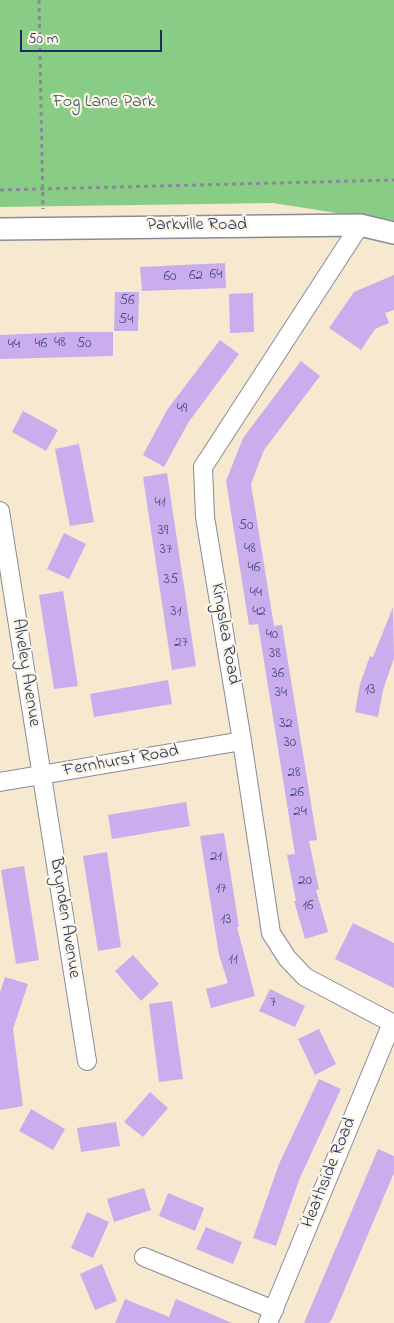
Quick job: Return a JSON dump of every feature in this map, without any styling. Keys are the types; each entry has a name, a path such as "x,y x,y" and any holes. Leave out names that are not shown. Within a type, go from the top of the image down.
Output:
{"street":[{"name":"Parkville Road","path":"0,229 360,225 394,233"},
{"name":"Kingslea Road","path":"360,225 203,467 205,517 271,933 287,958 305,977 393,1023"},
{"name":"Alveley Avenue","path":"0,512 40,776"},
{"name":"Fernhurst Road","path":"0,782 242,741"},
{"name":"Brynden Avenue","path":"40,776 87,1061"},
{"name":"Heathside Road","path":"271,1316 393,1023"},
{"path":"144,1258 271,1316"}],"path":[{"path":"40,0 44,189 42,228"},
{"path":"0,190 394,180"}],"green space":[{"name":"Fog Lane Park","path":"0,0 394,0 394,222 273,203 0,207"}],"building":[{"path":"225,263 226,288 142,291 140,267"},
{"path":"394,275 394,310 385,313 389,323 375,329 361,350 329,328 354,292"},
{"path":"115,292 139,292 138,331 114,331"},
{"path":"253,293 254,332 230,333 229,294"},
{"path":"113,332 113,356 0,359 0,335"},
{"path":"220,340 239,354 188,423 164,467 143,455 167,410"},
{"path":"301,361 320,376 264,450 251,484 274,626 282,625 317,840 309,841 319,889 316,890 328,932 305,939 294,901 296,901 287,855 295,854 258,624 249,625 226,481 243,438"},
{"path":"23,411 58,430 46,451 12,432"},
{"path":"79,444 94,522 70,526 55,449"},
{"path":"167,473 196,666 172,670 143,477"},
{"path":"64,533 86,544 69,579 47,569"},
{"path":"63,591 78,686 54,689 39,595"},
{"path":"393,607 394,658 383,690 378,717 355,712 360,684 370,656 373,657"},
{"path":"168,680 172,704 94,717 90,694"},
{"path":"186,802 190,826 112,839 108,815"},
{"path":"224,833 239,927 237,927 255,996 211,1008 206,989 228,983 219,955 200,836"},
{"path":"107,852 121,947 98,951 83,856"},
{"path":"24,866 39,960 16,964 1,870"},
{"path":"353,923 394,943 394,988 335,959"},
{"path":"133,955 159,984 141,1001 115,971"},
{"path":"5,977 28,984 13,1029 23,1106 0,1110 0,992"},
{"path":"270,989 305,1006 295,1027 259,1011"},
{"path":"172,1001 183,1079 159,1082 149,1004"},
{"path":"319,1029 336,1064 315,1075 298,1039"},
{"path":"319,1079 341,1089 299,1180 276,1246 253,1238 279,1164"},
{"path":"150,1092 168,1108 143,1137 124,1122"},
{"path":"31,1109 65,1129 53,1150 19,1131"},
{"path":"116,1122 120,1146 81,1152 77,1128"},
{"path":"378,1149 394,1156 394,1173 332,1319 329,1323 304,1323"},
{"path":"144,1188 151,1210 114,1222 107,1199"},
{"path":"168,1193 204,1208 195,1231 159,1216"},
{"path":"87,1212 109,1222 93,1258 71,1248"},
{"path":"206,1227 242,1242 233,1264 196,1249"},
{"path":"102,1264 117,1301 95,1310 80,1274"},
{"path":"125,1299 169,1317 176,1299 232,1323 115,1323"}]}
